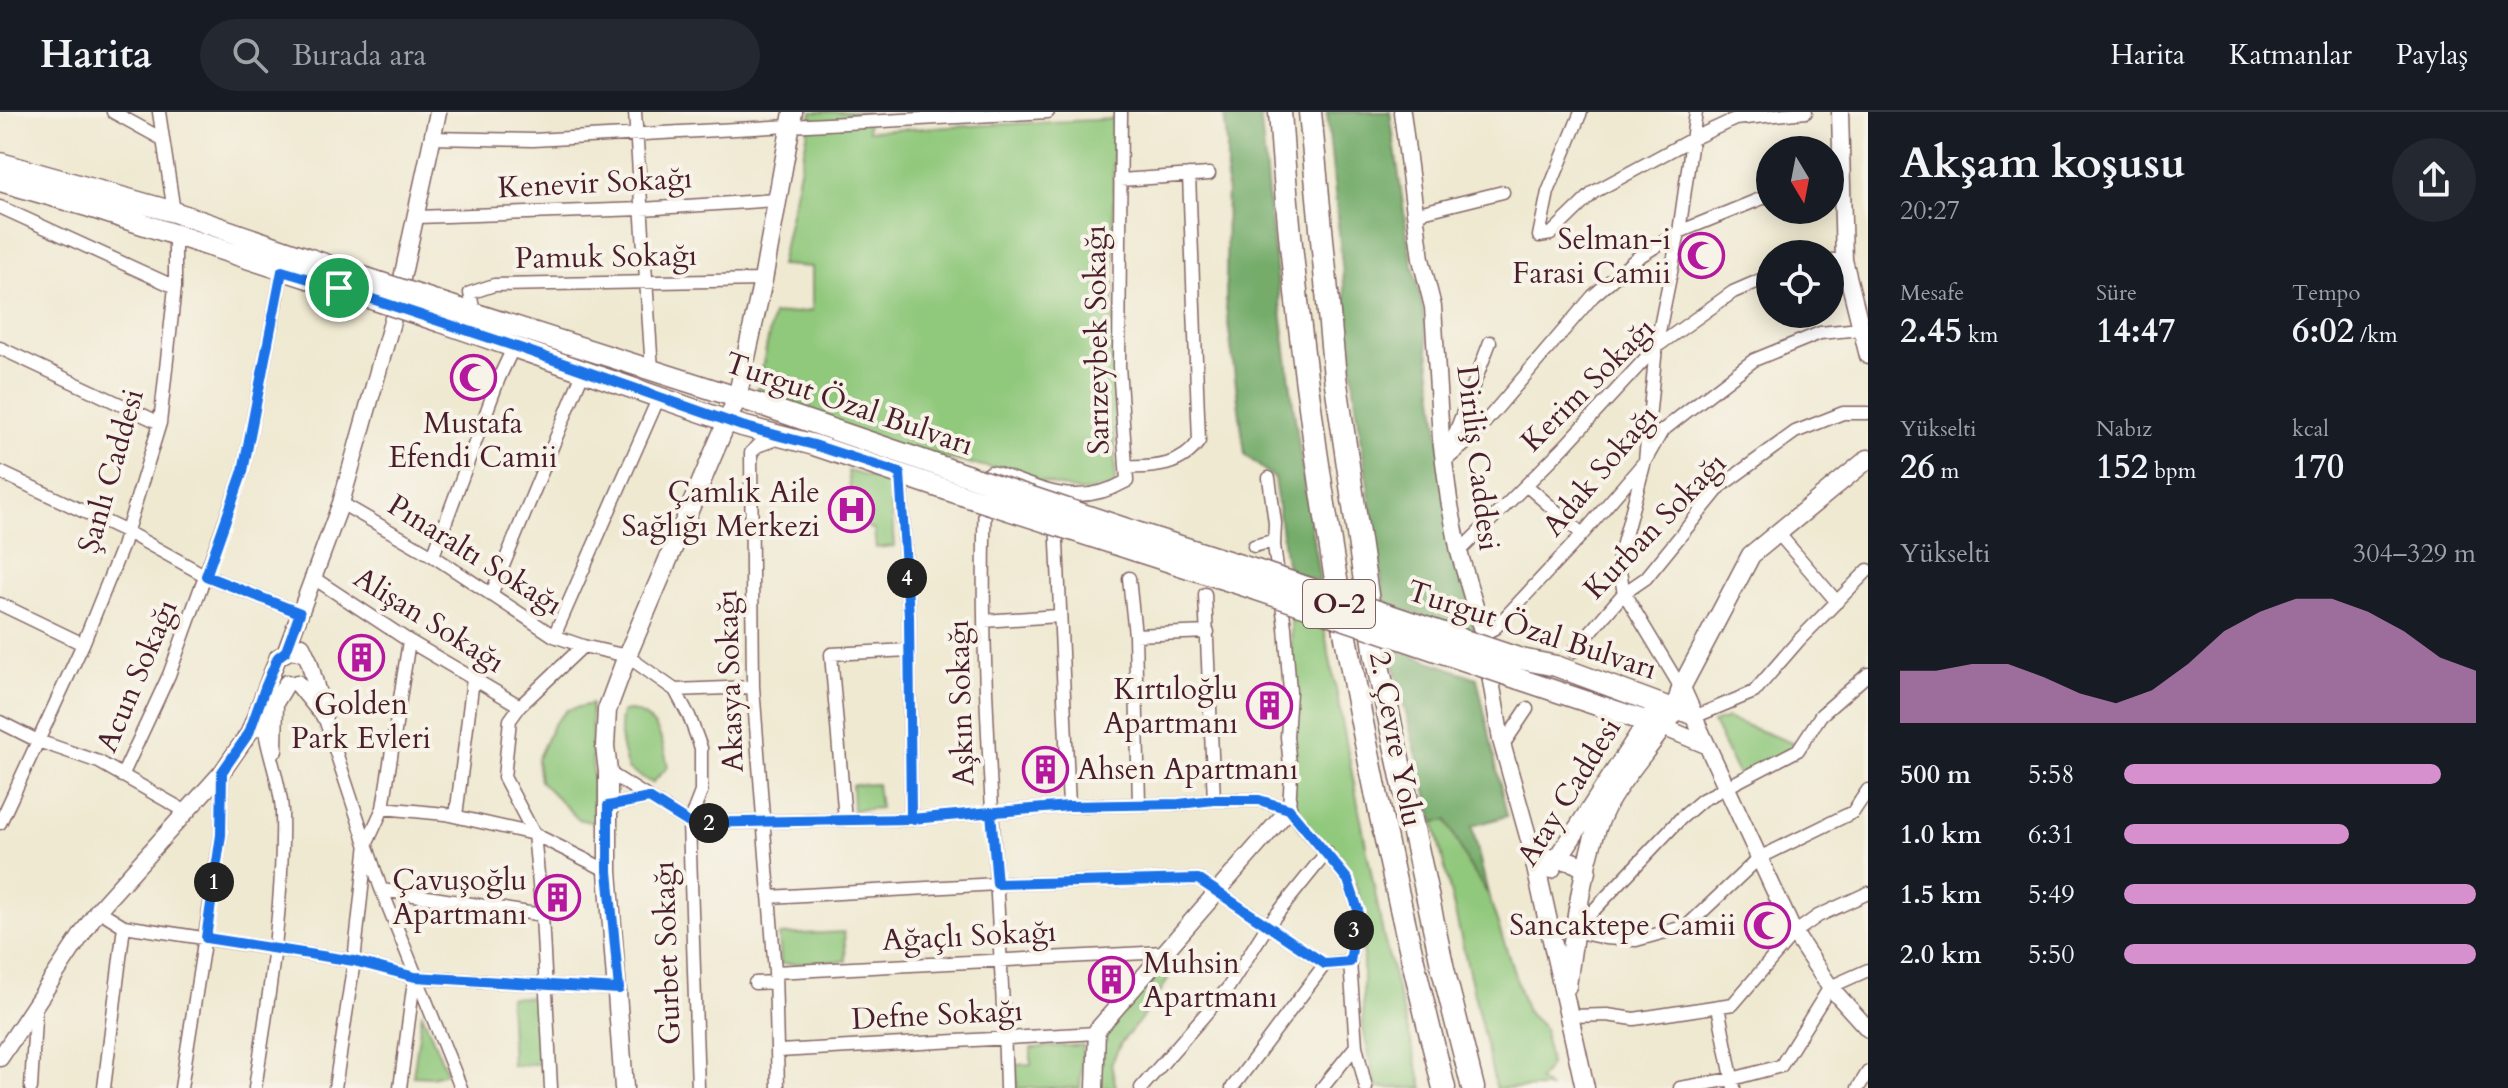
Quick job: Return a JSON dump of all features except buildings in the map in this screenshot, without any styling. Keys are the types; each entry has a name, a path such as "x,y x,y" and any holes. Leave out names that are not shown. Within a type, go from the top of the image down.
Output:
{"highway":[{"name":"2. Çevre Yolu","path":"1280,112 1295,290 1336,584 1356,702 1413,968 1444,1088"},
{"name":"2. Çevre Yolu","path":"1310,112 1335,377 1376,656 1443,969 1473,1088"}],"main road":[{"path":"624,1088 608,871 607,710 737,398 763,280 792,118"},
{"name":"Turgut Özal Bulvarı","path":"0,163 174,212 342,280 444,313 514,346 726,420 900,473 964,485"},
{"name":"Turgut Özal Bulvarı","path":"0,181 62,198 282,271 342,280"},
{"name":"Turgut Özal Bulvarı","path":"444,313 474,312 737,398 964,485 1520,669 1556,666 1668,716"},
{"name":"Atay Caddesi","path":"1565,997 1574,931 1596,831 1607,805 1668,716 1668,695 1681,688 1751,555 1868,459"},
{"path":"1668,716 1681,688"},
{"name":"Atay Caddesi","path":"1542,895 1554,861 1668,716"},
{"path":"1533,854 1554,861 1579,863 1587,872"},
{"path":"1533,854 1585,1088"},
{"path":"1549,929 1562,933 1574,931"}],"street":[{"path":"113,112 162,139"},
{"name":"Şanlı Caddesi","path":"0,823 83,644 127,532 160,423 175,287 175,235 159,112"},
{"path":"295,652 299,617 341,503 395,311 438,112"},
{"path":"635,112 652,370"},
{"path":"431,138 533,140 792,118 1048,112"},
{"name":"Sarızeybek Sokağı","path":"984,508 986,476 991,472 1069,497 1107,492 1127,481 1119,366 1121,112"},
{"name":"Diriliş Caddesi","path":"1402,112 1421,259 1433,307 1444,462 1459,552 1483,634 1503,745 1533,854"},
{"path":"1594,112 1579,116 1548,192 1539,236 1551,234 1594,192 1735,119 1806,112"},
{"path":"1681,688 1624,593 1618,562 1645,461 1656,347 1679,232 1696,112"},
{"path":"1838,136 1840,112"},
{"path":"1120,180 1209,174"},
{"path":"1126,467 1147,468 1176,461 1189,455 1199,441 1189,175"},
{"path":"1414,214 1503,192"},
{"name":"Kenevir Sokağı","path":"417,217 642,209 776,200"},
{"path":"1444,462 1469,441 1593,296 1637,258 1679,232 1756,201"},
{"path":"0,207 175,287"},
{"name":"Acun Sokağı","path":"122,776 169,675 243,471 282,271"},
{"name":"Pamuk Sokağı","path":"474,312 470,293 494,285 763,280"},
{"path":"1844,281 1868,356"},
{"name":"Kerim Sokağı","path":"1459,552 1656,347 1733,292 1756,282"},
{"name":"Adak Sokağı","path":"1483,634 1495,628 1582,534 1645,461 1662,431 1754,360 1820,333 1860,329"},
{"path":"1444,462 1490,342"},
{"path":"433,556 499,378 514,346"},
{"path":"0,348 160,423"},
{"path":"491,595 584,370"},
{"path":"554,636 659,397"},
{"name":"Kurban Sokağı","path":"1574,651 1624,593 1646,578 1721,486 1795,432 1843,413 1868,413"},
{"name":"Akasya Sokağı","path":"778,1088 775,977 753,687 751,453 765,441 783,437"},
{"path":"0,472 127,532 206,576 299,617"},
{"path":"900,473 909,650 911,819"},
{"path":"1095,1088 1097,1033 1289,809 1291,774 1287,737 1290,692 1269,478"},
{"path":"1526,485 1582,534"},
{"path":"1055,492 1058,616 1069,806"},
{"name":"Pınaraltı Sokağı","path":"341,503 433,556 554,636 627,656"},
{"name":"Aşkın Sokağı","path":"984,508 984,621 991,812 1002,960 1006,1088"},
{"path":"1778,533 1837,602"},
{"path":"1254,546 1272,541 1274,545"},
{"path":"1668,716 1754,692 1868,570"},
{"name":"Alişan Sokağı","path":"312,577 409,641 520,706"},
{"path":"1129,578 1135,635 1139,804"},
{"path":"1205,594 1214,800"},
{"path":"0,604 83,644"},
{"path":"984,621 1058,616"},
{"path":"1135,635 1208,632"},
{"path":"335,1088 367,843 383,808 409,641"},
{"path":"551,1088 542,915 534,834 504,777 510,720 520,706 583,646"},
{"path":"845,820 831,654 909,650"},
{"path":"255,1088 282,888 282,808 264,721 278,657 295,652 309,661 309,670 382,890 461,1088"},
{"name":"Gurbet Sokağı","path":"627,656 675,690 701,748 701,792 689,823 698,1088"},
{"path":"275,668 279,677 292,683 324,716"},
{"path":"0,1058 98,910 222,772 271,693 306,678 309,670"},
{"path":"1574,931 1680,819 1702,800 1798,750 1821,715 1868,674"},
{"path":"456,816 473,679"},
{"path":"675,690 753,687"},
{"path":"271,693 275,766"},
{"path":"1503,745 1527,709"},
{"path":"1668,716 1706,745 1794,933 1830,987 1868,1029"},
{"path":"1668,716 1706,745"},
{"path":"249,733 264,721"},
{"path":"0,722 38,741 99,762 185,811"},
{"path":"181,1088 221,835 222,772"},
{"path":"608,772 689,823 911,819 1069,806 1179,804 1214,800 1259,800 1289,809 1348,880 1358,910 1350,962 1356,1046 1366,1088"},
{"path":"1574,931 1605,938 1636,940 1687,926 1759,858 1853,812 1868,790"},
{"path":"608,806 649,798"},
{"path":"383,808 456,816 534,834 608,871"},
{"path":"1141,1088 1228,988 1268,925 1327,852"},
{"path":"769,897 997,884 1198,879 1325,964 1350,962"},
{"path":"382,890 542,915"},
{"path":"1570,1016 1607,1015 1634,1019 1733,1004 1794,933 1818,916 1868,893"},
{"path":"98,910 124,926 354,961 415,977 619,989"},
{"path":"104,1088 124,926"},
{"name":"Ağaçlı Sokağı","path":"755,983 775,977 1002,960 1165,952"},
{"path":"1232,1088 1325,964"},
{"path":"1680,1088 1733,1084 1781,1066 1830,987 1868,970"},
{"path":"400,1088 415,977"},
{"path":"31,1088 36,1002"},
{"path":"1718,1007 1733,1084"},
{"name":"Defne Sokağı","path":"779,1051 1097,1033"},
{"path":"1322,1088 1356,1046"},
{"path":"1858,1088 1868,1072"}],"green space":[{"path":"812,112 867,112 868,131 1113,119 1115,485 1081,492 988,467 892,448 757,393 773,315 812,311 812,267 780,265"},
{"path":"1224,112 1260,112 1286,347 1320,582 1287,570 1274,478 1245,455 1226,307 1227,144"},
{"path":"1327,112 1390,112 1409,248 1422,305 1443,464 1475,632 1385,604 1355,396"},
{"path":"848,471 890,483 894,546 876,548 874,530 865,526 862,499 850,489"},
{"path":"1291,615 1324,628 1384,939 1423,1088 1376,1088 1363,1028 1363,911 1354,880 1301,831 1292,812"},
{"path":"1389,647 1477,678 1507,816 1472,826 1488,894 1467,862 1447,820 1434,822"},
{"path":"591,704 594,823 578,819 540,781 537,760 553,725 567,710"},
{"path":"631,711 654,725 664,749 668,767 652,783 628,769 620,727 622,712"},
{"path":"1727,718 1797,745 1739,776 1713,723"},
{"path":"877,784 880,808 853,810 852,785"},
{"path":"1447,820 1467,862 1488,894 1527,1012 1544,1028 1550,1065 1539,1081 1549,1088 1496,1088 1434,822"},
{"path":"844,932 846,961 781,964 779,935"},
{"path":"1158,966 1169,977 1154,1003 1121,1043 1111,1063 1116,1088 1098,1088 1104,1031"},
{"path":"509,997 540,998 544,1063 512,1066"},
{"path":"422,1013 447,1073 431,1077 413,1076"},
{"path":"1083,1045 1080,1088 1017,1088 1016,1065 1031,1064 1031,1048"}],"place":[{"name":"Selman-i Farasi Camii","path":"1702,256"},
{"name":"Mustafa Efendi Camii","path":"473,377"},
{"name":"Çamlık Aile Sağlığı Merkezi","path":"851,509"},
{"name":"Golden Park Evleri","path":"361,658"},
{"name":"Kırtıloğlu Apartmanı","path":"1269,706"},
{"name":"Ahsen Apartmanı","path":"1046,769"},
{"name":"Çavuşoğlu Apartmanı","path":"558,897"},
{"name":"Sancaktepe Camii","path":"1767,925"},
{"name":"Muhsin Apartmanı","path":"1112,980"}],"route":[{"path":"339,288 282,271 243,471 206,576 300,613 286,651 278,657 249,733 222,772 221,835 206,938 354,961 415,977 619,989 608,871 608,806 649,798 689,823 911,819 991,812 997,884 1198,879 1325,964 1350,962 1358,910 1348,880 1289,809 1259,800 1214,800 1179,804 1069,806 991,812 911,819 909,616 900,473 742,426 339,288"}]}
